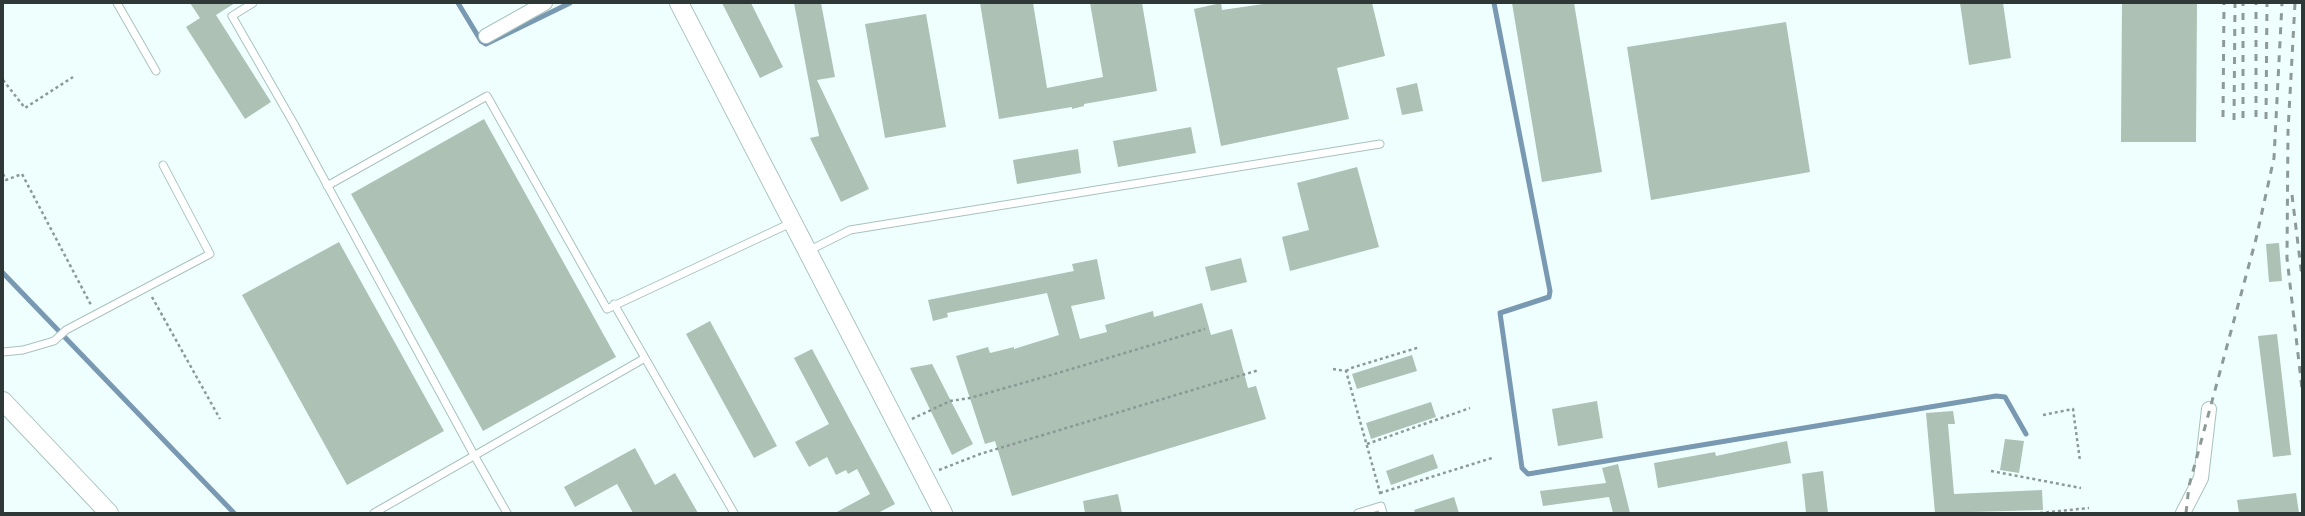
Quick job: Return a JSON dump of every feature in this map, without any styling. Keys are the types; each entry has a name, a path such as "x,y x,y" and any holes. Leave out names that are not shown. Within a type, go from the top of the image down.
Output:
{"street":[{"path":"486,36 545,3"},
{"path":"679,3 791,223 943,513"},
{"path":"3,401 109,513"},
{"path":"2183,513 2201,478 2210,409"}],"lane":[{"path":"117,3 156,71"},
{"path":"253,3 232,16 328,186 507,513"},
{"path":"328,186 487,96 607,309 614,304 791,223"},
{"path":"807,252 850,230 1380,144"},
{"path":"3,352 23,350 54,341 66,330 210,254 163,164"},
{"path":"614,304 734,513"},
{"path":"374,513 645,358"},
{"path":"1358,513 1382,510"}],"path":[{"path":"3,80 25,108 73,77"},
{"path":"3,174 6,180 22,174 96,314"},
{"path":"147,288 220,419"},
{"path":"898,426 950,401 970,398 1205,329"},
{"path":"1333,369 1346,371 1351,368 1420,347"},
{"path":"924,476 980,454 1259,370"},
{"path":"1346,371 1380,493 1382,510"},
{"path":"1367,444 1470,408"},
{"path":"2043,415 2073,409 2080,461"},
{"path":"1380,493 1492,458"},
{"path":"1991,471 2081,488"},
{"path":"2040,513 2089,508"}],"building":[{"path":"190,3 235,3 216,15 271,102 245,119 186,27 200,18"},
{"path":"722,3 751,3 783,67 760,78"},
{"path":"794,3 821,3 835,77 817,80 869,189 841,202 810,138 819,136"},
{"path":"980,3 1033,3 1047,88 1103,77 1090,3 1142,3 1157,91 1084,104 1084,106 1072,109 1072,107 999,119"},
{"path":"1221,3 1222,10 1270,3 1372,3 1385,56 1337,68 1349,119 1221,146 1194,9"},
{"path":"1512,3 1574,3 1602,172 1542,182"},
{"path":"1960,3 2003,3 2011,58 1969,65"},
{"path":"2122,3 2197,3 2196,142 2121,142"},
{"path":"926,14 946,127 885,138 865,24"},
{"path":"1786,22 1810,172 1651,200 1627,47"},
{"path":"1417,83 1423,111 1402,115 1396,88"},
{"path":"484,119 616,357 483,431 351,194"},
{"path":"1191,127 1196,153 1118,167 1113,141"},
{"path":"1078,149 1081,173 1017,184 1013,160"},
{"path":"1357,167 1379,247 1290,271 1282,237 1309,230 1297,183"},
{"path":"339,242 444,431 347,485 242,295"},
{"path":"2279,243 2282,281 2269,282 2266,244"},
{"path":"1241,258 1247,282 1211,291 1205,267"},
{"path":"1097,259 1105,299 1071,306 1080,339 1107,332 1105,325 1153,311 1154,317 1202,303 1211,335 1232,329 1248,388 1256,386 1266,419 1012,496 995,441 985,444 956,356 988,347 990,353 1014,347 1014,349 1059,335 1047,293 947,313 948,317 933,321 928,300 1074,271 1072,264"},
{"path":"710,321 777,446 754,458 686,334"},
{"path":"2277,334 2291,455 2273,457 2258,336"},
{"path":"812,349 895,504 878,513 835,513 870,494 857,469 848,474 846,470 836,475 827,457 809,467 795,442 829,424 794,358"},
{"path":"1412,355 1417,371 1357,389 1352,374"},
{"path":"932,364 973,444 952,455 910,368"},
{"path":"1597,401 1603,438 1558,446 1552,409"},
{"path":"1431,402 1436,417 1371,439 1366,423"},
{"path":"1953,411 1955,424 1948,424 1954,494 2042,490 2043,510 1935,513 1926,413"},
{"path":"2005,439 2024,441 2019,473 2000,470"},
{"path":"1787,441 1791,463 1658,488 1654,463 1715,452 1716,456"},
{"path":"635,448 655,485 675,473 698,513 633,513 617,484 575,507 564,487"},
{"path":"1433,454 1438,468 1391,485 1386,471"},
{"path":"1618,464 1630,513 1613,513 1609,497 1543,506 1540,491 1606,483 1602,468"},
{"path":"1823,471 1828,513 1806,513 1802,474"},
{"path":"2296,493 2299,513 2239,513 2237,500"},
{"path":"1118,494 1122,513 1085,513 1083,501"},
{"path":"1454,497 1459,513 1415,513 1414,510"}],"waterway":[{"path":"458,3 481,41 486,44 570,3"},
{"path":"1494,3 1550,291 1549,297 1500,313 1522,468 1528,474 1996,396 2005,397 2026,434"},
{"path":"3,273 234,513"}],"railway":[{"path":"2223,117 2224,3"},
{"path":"2234,120 2235,3"},
{"path":"2243,3 2243,118"},
{"path":"2256,3 2256,117"},
{"path":"2266,119 2267,3"},
{"path":"2186,513 2189,486 2256,239 2274,158 2282,3"},
{"path":"2295,3 2288,131 2287,258 2302,389"},
{"path":"2292,195 2302,277"}]}
